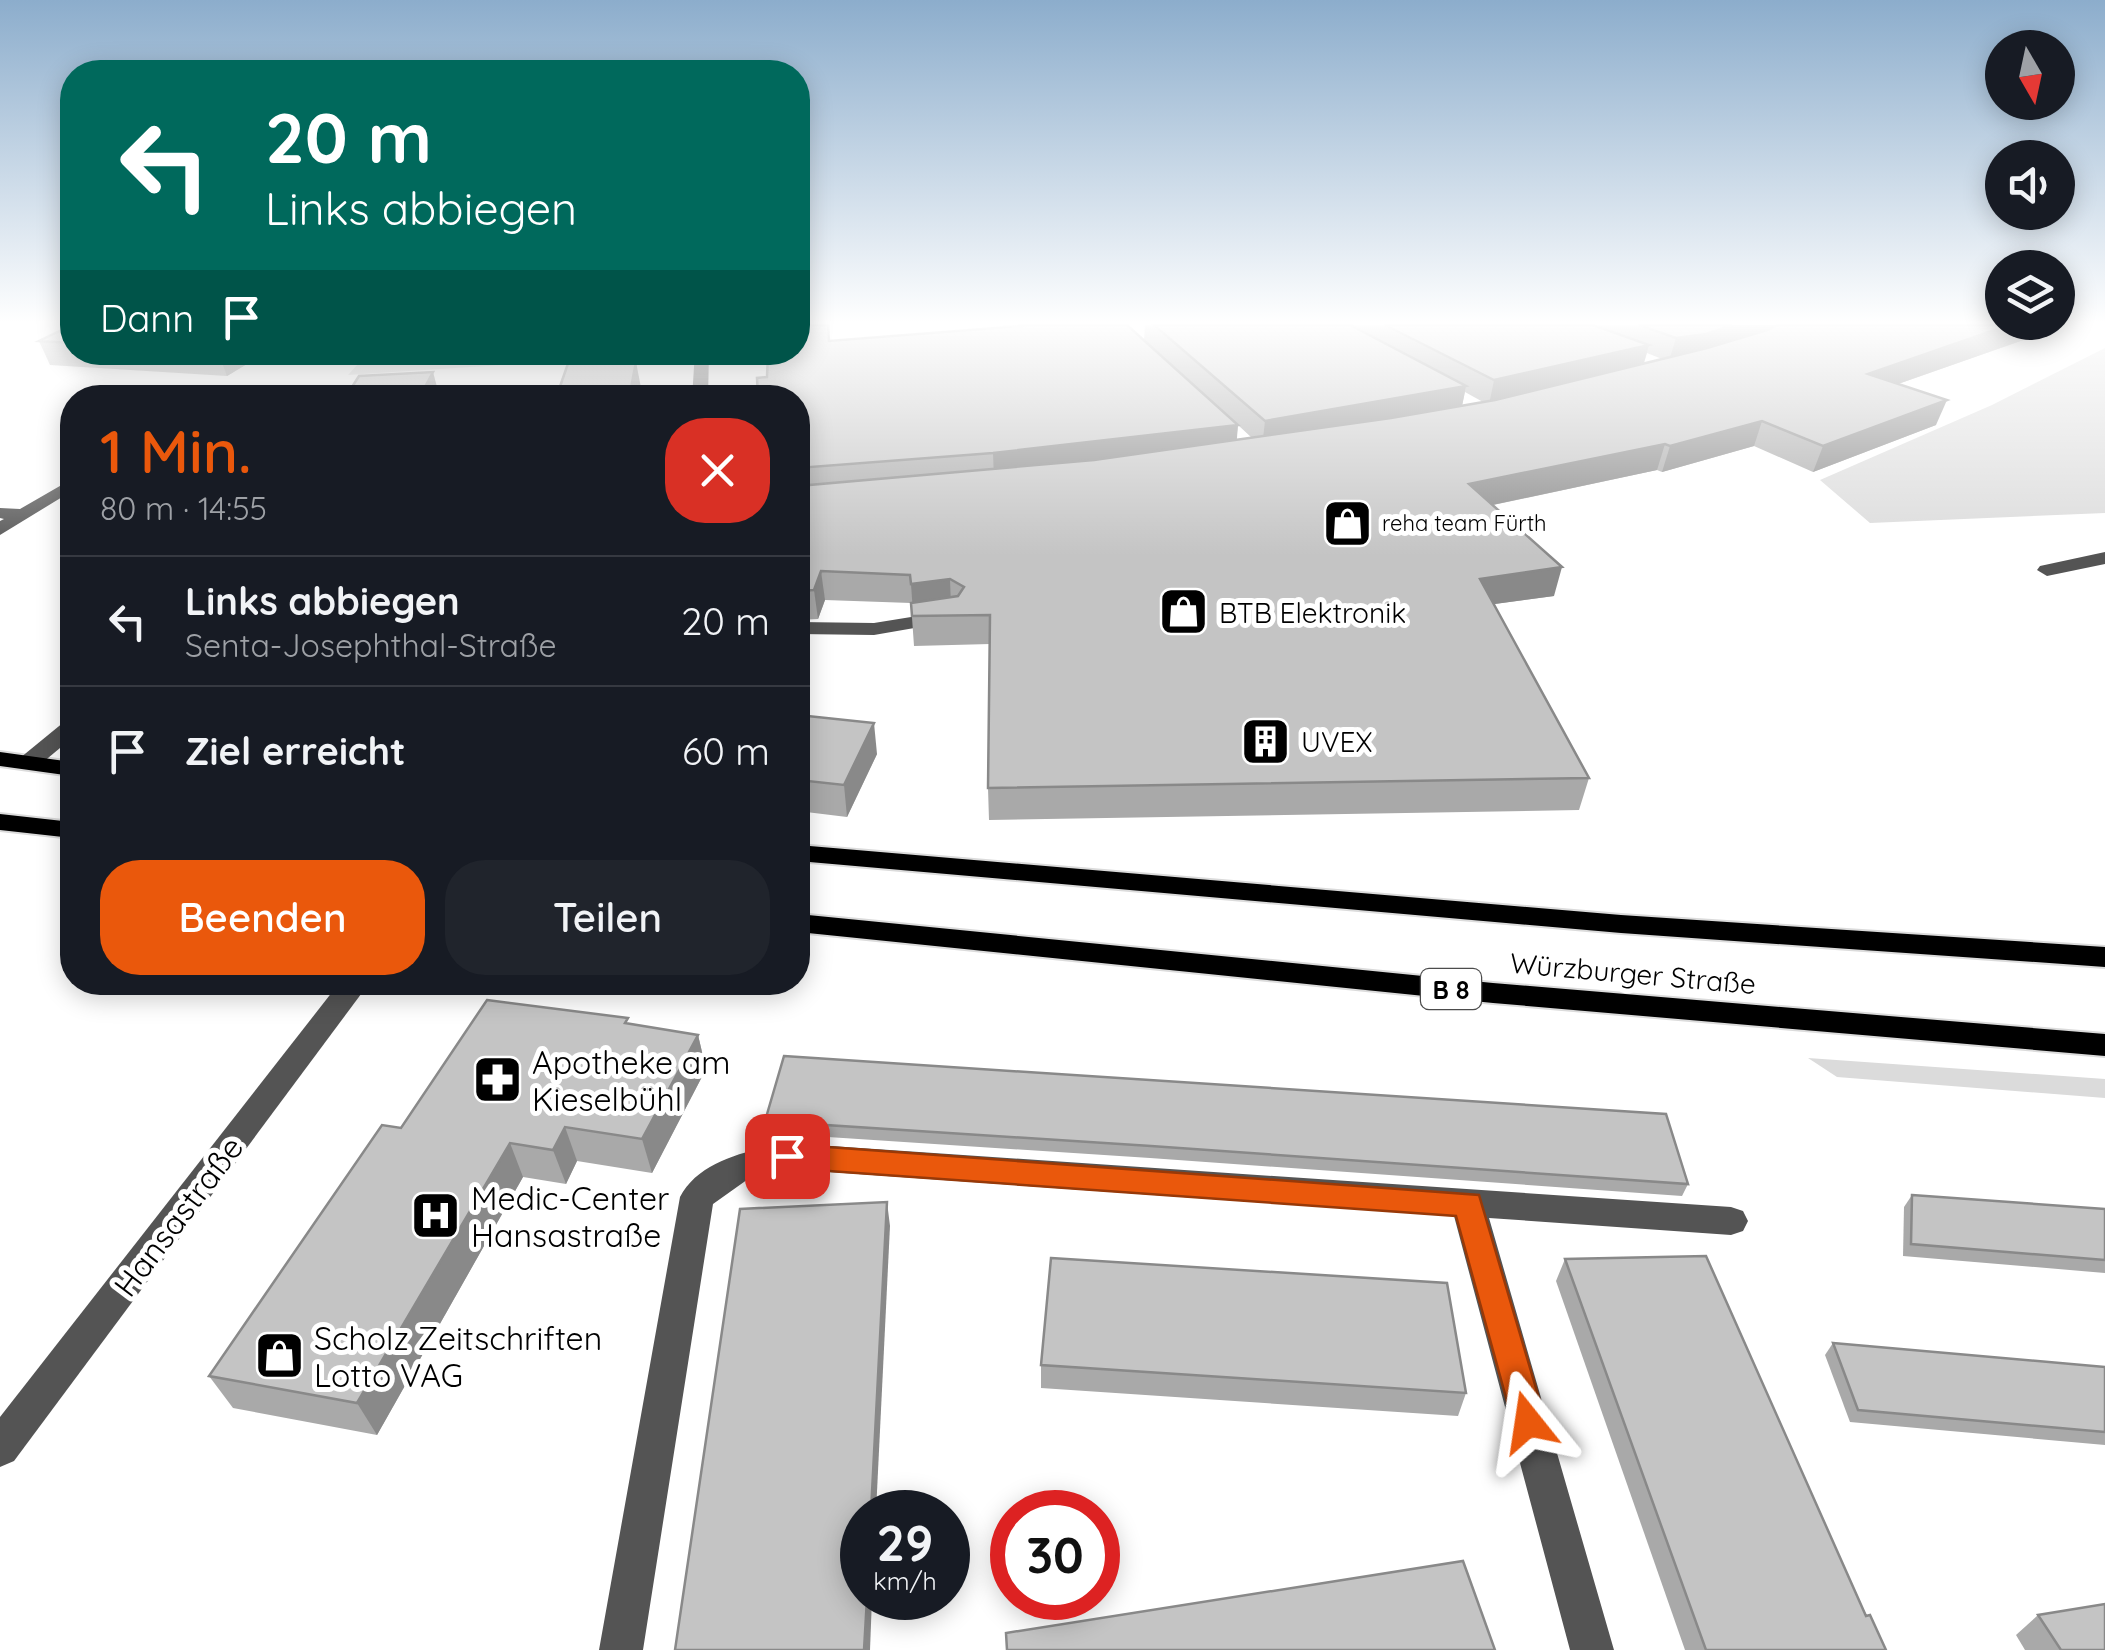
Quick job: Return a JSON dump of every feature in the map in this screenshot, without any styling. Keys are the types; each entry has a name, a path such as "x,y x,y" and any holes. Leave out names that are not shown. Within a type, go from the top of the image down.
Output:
{"main road":[{"path":"0,759 60,767"},
{"path":"0,822 60,829"},
{"name":"Würzburger Straße","path":"810,854 1601,922 2105,957"},
{"name":"Würzburger Straße","path":"810,924 1493,994 2105,1045"}],"street":[{"path":"0,530 60,492"},
{"path":"0,513 23,515"},
{"path":"2047,570 2105,558"},
{"path":"810,628 874,629 952,617"},
{"path":"28,763 60,737"},
{"name":"Hansastraße","path":"0,1448 346,995"},
{"path":"621,1650 697,1197 742,1165 787,1156 1730,1221"},
{"path":"1468,1204 1592,1650"}],"shaded area":[{"path":"2105,402 2105,513 1870,523 1820,480 1992,405"},
{"path":"1808,1058 2105,1079 2105,1098 1837,1077"}],"building":[{"path":"810,402 1212,402 1238,425 993,453 810,467"},
{"path":"1243,402 1374,402 1265,421"},
{"path":"1483,402 1942,402 1823,446 1762,421 1670,446 1469,484 1562,567 1480,579 1589,778 988,788 990,615 912,616 911,603 958,596 964,587 950,579 911,584 910,575 821,571 814,590 810,590 810,485 1094,460"},
{"path":"810,716 874,723 844,785 810,781"},
{"path":"487,1000 628,1018 625,1023 698,1035 642,1139 565,1127 553,1150 510,1143 357,1403 209,1376 382,1125 401,1128"},
{"path":"784,1056 1666,1114 1688,1184 765,1121"},
{"path":"1912,1195 2105,1209 2105,1260 1911,1244"},
{"path":"887,1202 872,1490 840,1490 840,1620 866,1620 864,1650 675,1650 740,1209"},
{"path":"1706,1256 1866,1616 1870,1615 1886,1650 1706,1650 1565,1259"},
{"path":"1051,1258 1447,1283 1466,1393 1041,1365"},
{"path":"1833,1343 2105,1367 2105,1432 1858,1410"},
{"path":"1463,1561 1495,1650 1007,1650 1006,1633 1089,1620 1120,1620 1120,1615"},
{"path":"2105,1604 2105,1650 2061,1650 2038,1615"}],"place":[{"name":"reha team Fürth","path":"1347,523"},
{"name":"BTB Elektronik","path":"1184,612"},
{"name":"UVEX","path":"1266,741"},
{"name":"Apotheke am Kieselbühl","path":"497,1080"},
{"name":"Medic-Center Hansastraße","path":"436,1216"},
{"name":"Scholz Zeitschriften Lotto VAG","path":"279,1356"}],"route":[{"path":"787,1156 1468,1204 1528,1422"}]}
